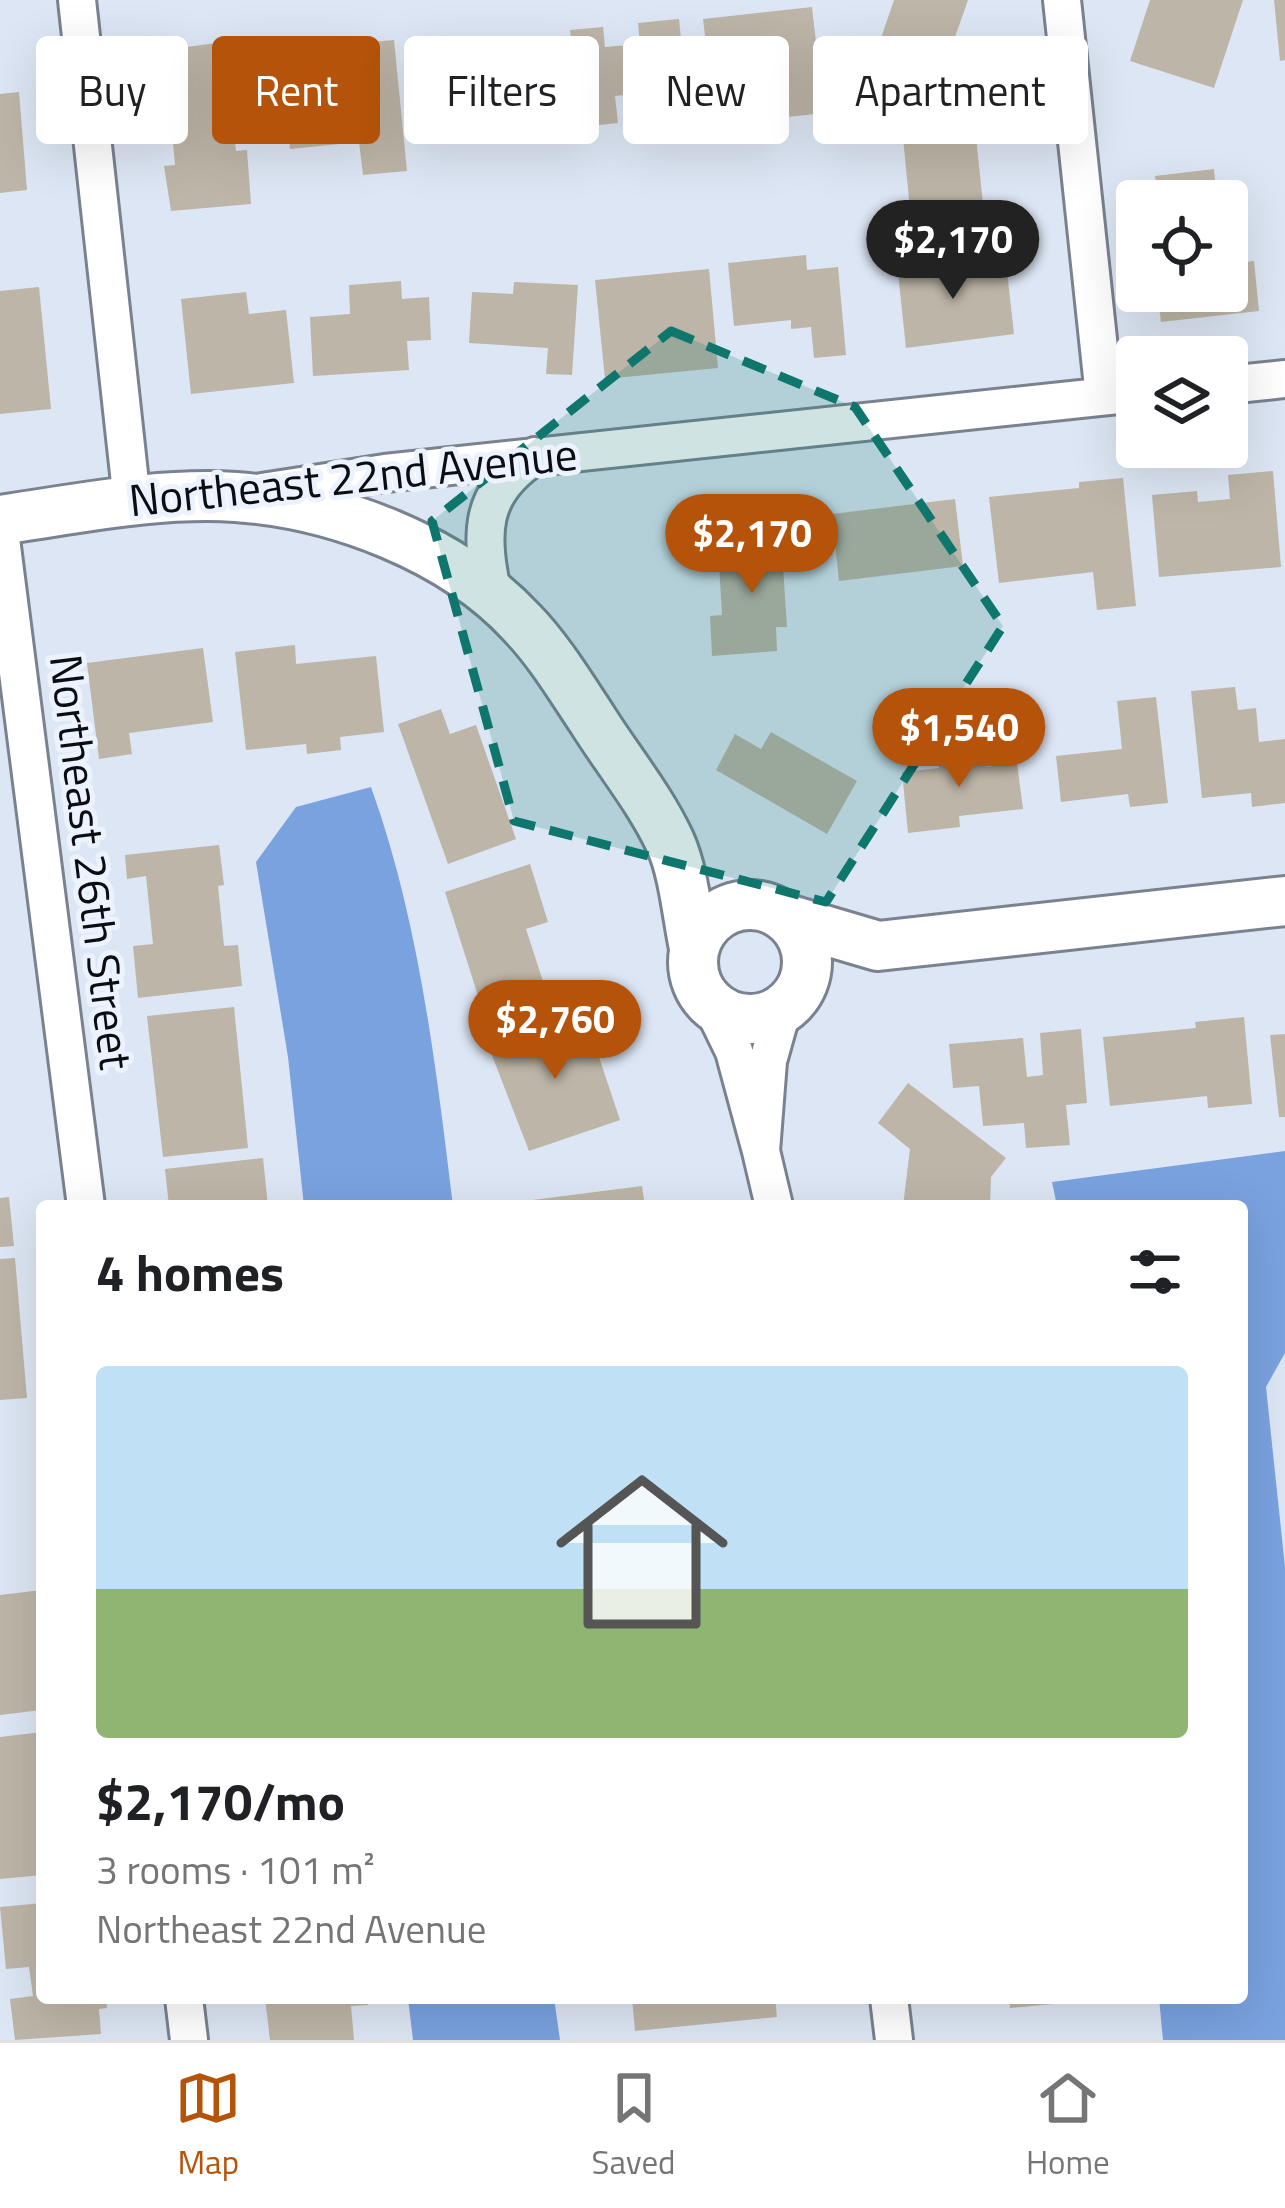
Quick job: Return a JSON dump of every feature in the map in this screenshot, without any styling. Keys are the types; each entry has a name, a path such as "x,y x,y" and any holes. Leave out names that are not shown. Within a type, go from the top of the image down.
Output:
{"street":[{"path":"77,0 132,501"},
{"path":"1062,0 1116,368"},
{"path":"1248,383 1285,380"},
{"name":"Northeast 22nd Avenue","path":"0,520 132,501 235,497 385,473 1116,395"},
{"path":"494,596 485,535 493,496 517,468 536,456"},
{"path":"235,497 303,508 377,531 446,562 494,596 523,624 567,682 671,844 694,949 693,970 734,1051 773,1200"},
{"name":"Northeast 26th Street","path":"0,531 85,1200"},
{"path":"671,844 802,936 808,954 768,1061 761,1151"},
{"path":"694,949 702,930 716,915 735,906 772,912 878,946 1285,901"},
{"path":"712,1006 734,1018 758,1020 878,946"},
{"path":"185,2004 189,2040"},
{"path":"890,2004 893,2040"}],"highlighted area":[{"path":"671,331 855,407 1003,626 826,902 514,821 432,521"}],"water":[{"path":"371,787 414,941 452,1200 303,1200 288,1057 256,862 296,807"},
{"path":"1285,1151 1285,1353 1266,1387 1285,1567 1285,2040 1163,2040 1160,2004 1248,2004 1248,1200 1056,1200 1052,1182"},
{"path":"409,2004 555,2004 560,2040 413,2040"}],"building":[{"path":"894,0 968,0 955,36 882,36"},
{"path":"1150,0 1243,0 1214,88 1130,61"},
{"path":"1274,0 1285,0 1285,60 1280,61"},
{"path":"812,7 813,114 789,117 789,36 705,36 703,19"},
{"path":"679,19 681,36 639,36 638,23"},
{"path":"603,27 605,47 623,45 623,95 615,96 618,123 599,125 599,36 571,36 570,30"},
{"path":"394,40 407,171 363,175 359,144 380,144 380,41"},
{"path":"212,44 212,144 235,144 236,151 247,150 251,204 171,211 164,166 175,165 173,144 188,144 188,47"},
{"path":"19,92 27,190 0,193 0,94"},
{"path":"290,144 339,144 290,149"},
{"path":"904,144 977,144 984,213 911,220"},
{"path":"1214,169 1215,180 1155,180 1155,176"},
{"path":"922,252 924,271 1006,262 1014,334 906,348 896,254"},
{"path":"806,255 807,270 838,267 846,355 814,358 811,327 791,329 791,320 734,326 728,263"},
{"path":"1254,261 1259,311 1161,322 1160,312 1248,312 1248,262"},
{"path":"709,269 718,368 605,379 595,280"},
{"path":"401,281 402,299 429,297 431,340 407,341 409,370 313,376 310,317 350,314 349,285"},
{"path":"514,282 578,285 572,375 546,374 548,348 469,343 472,292 513,294"},
{"path":"39,287 51,409 0,414 0,291"},
{"path":"246,292 249,314 286,310 294,383 191,394 181,299"},
{"path":"1273,471 1281,567 1159,577 1152,495 1197,491 1198,502 1230,499 1228,475"},
{"path":"1123,478 1136,606 1097,610 1093,572 999,583 989,497 1079,488 1079,482"},
{"path":"955,499 963,566 839,581 832,514"},
{"path":"780,521 787,627 776,627 777,651 712,656 710,616 722,615 719,563 749,561 747,524"},
{"path":"295,645 296,664 376,656 384,732 340,737 341,750 307,754 306,744 246,750 235,652"},
{"path":"203,648 213,722 129,733 132,754 99,759 87,663"},
{"path":"1235,687 1238,710 1256,708 1259,742 1285,739 1285,803 1252,807 1251,793 1202,798 1191,691"},
{"path":"1156,697 1168,803 1130,807 1128,794 1061,802 1056,756 1122,749 1117,701"},
{"path":"441,709 450,734 476,725 516,839 448,864 398,724"},
{"path":"771,732 857,781 827,834 716,770 735,734 761,749"},
{"path":"985,746 987,767 1017,763 1023,809 959,816 960,827 908,833 902,772 939,768 937,752"},
{"path":"219,845 224,946 238,945 242,986 138,998 133,946 153,944 146,876 127,879 125,855"},
{"path":"530,864 548,922 526,929 550,1003 487,1024 445,892"},
{"path":"234,1007 248,1148 163,1157 147,1016"},
{"path":"584,1012 620,1120 529,1151 488,1045"},
{"path":"1244,1017 1252,1104 1208,1108 1207,1096 1110,1106 1103,1037 1196,1028 1195,1022"},
{"path":"1081,1029 1087,1103 1066,1105 1070,1145 1026,1148 1024,1123 983,1126 979,1086 953,1088 949,1044 1023,1038 1027,1077 1043,1075 1040,1033"},
{"path":"1285,1034 1285,1117 1279,1117 1270,1035"},
{"path":"908,1083 1006,1158 991,1177 990,1200 904,1200 910,1149 878,1123"},
{"path":"263,1158 267,1200 168,1200 165,1169"},
{"path":"642,1186 644,1200 533,1200"},
{"path":"9,1197 14,1246 0,1247 0,1198"},
{"path":"15,1258 27,1398 0,1400 0,1259"},
{"path":"36,1591 36,1711 0,1715 0,1595"},
{"path":"36,1733 36,1876 0,1879 0,1737"},
{"path":"36,1904 36,2004 107,2004 99,2009 101,2034 15,2040 10,1999 33,1996 29,1967 6,1969 0,1907"},
{"path":"266,2004 368,2004 351,2006 354,2040 270,2040"},
{"path":"633,2004 776,2004 777,2017 635,2031"}]}
